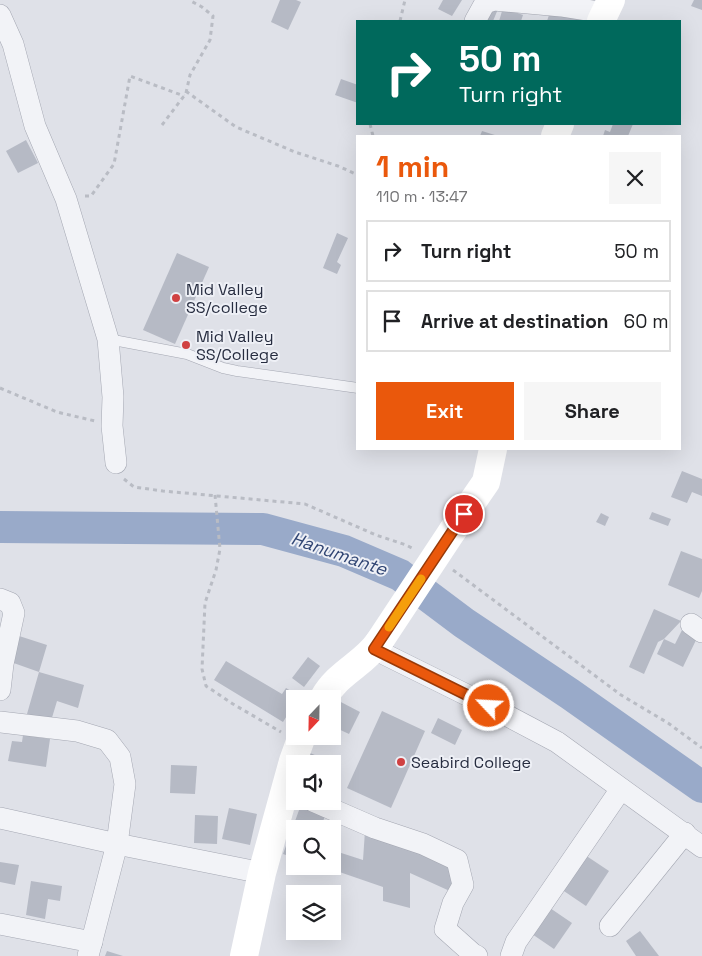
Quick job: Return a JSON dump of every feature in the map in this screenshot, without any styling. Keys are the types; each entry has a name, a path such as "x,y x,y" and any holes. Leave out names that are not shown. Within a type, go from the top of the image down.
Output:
{"street":[{"path":"476,20 485,3 494,0 605,11"},
{"path":"0,15 13,44 35,126 66,199 108,339 113,397 112,426 116,463"},
{"path":"329,690 338,678 377,645 486,482 493,450"},
{"path":"0,599 10,602 14,613 3,664 0,690"},
{"path":"377,645 557,742 702,847"},
{"path":"0,722 77,731 107,740 120,757 126,784 117,844 90,949 0,924"},
{"path":"511,956 516,942 621,789"},
{"path":"244,956 262,873 286,803"},
{"path":"334,810 375,828 423,844 457,860 464,885 453,903 445,929 472,954 477,956"},
{"path":"0,818 262,873"},
{"path":"610,926 685,833"}],"lane":[{"path":"108,339 187,354 223,368 356,388"}],"path":[{"path":"162,125 185,95 190,75 210,40 213,16 202,7 188,0"},
{"path":"400,20 405,0"},
{"path":"66,199 91,196 114,164 130,76 185,95 187,92 236,127 295,152 356,174"},
{"path":"0,388 57,412 112,426"},
{"path":"116,463 123,478 134,487 163,492 305,504 376,535 415,549"},
{"path":"215,496 220,549 216,570 205,603 202,670 206,686 265,724 286,733"},
{"path":"448,567 621,695 668,723 702,748"}],"building":[{"path":"280,0 296,0 301,2 288,30 271,22"},
{"path":"443,0 462,0 452,16 438,9"},
{"path":"694,0 702,0 702,10 691,6"},
{"path":"487,5 498,9 493,20 481,20"},
{"path":"503,8 523,15 521,20 499,20"},
{"path":"551,9 579,11 579,20 547,20"},
{"path":"341,79 356,84 356,102 335,95"},
{"path":"613,125 633,125 628,135 603,135 605,130 610,132"},
{"path":"482,131 495,135 480,135"},
{"path":"26,140 38,163 18,173 6,151"},
{"path":"337,233 348,238 337,262 341,265 337,274 323,268"},
{"name":"Mid Valley SS/college","path":"177,253 209,267 175,344 143,330"},
{"path":"682,471 702,479 702,496 692,492 687,503 671,497"},
{"path":"652,512 671,519 668,526 649,519"},
{"path":"601,513 609,517 605,526 596,522"},
{"path":"681,551 702,559 702,591 699,598 668,585"},
{"path":"654,609 681,621 664,639 658,642 644,674 629,667"},
{"path":"683,628 698,636 683,667 657,654 664,639 675,644"},
{"path":"16,635 47,645 39,672 8,661"},
{"path":"308,657 320,666 304,687 292,678"},
{"path":"226,661 282,694 286,688 289,690 286,690 286,717 283,722 214,680"},
{"path":"39,672 84,685 78,708 57,701 51,721 27,714"},
{"path":"341,702 360,712 349,734 341,730"},
{"path":"382,711 425,731 391,808 347,788"},
{"path":"438,718 462,730 455,745 431,733"},
{"path":"23,735 50,739 46,767 8,761 12,741 22,742"},
{"path":"171,765 197,766 195,794 170,793"},
{"path":"229,808 257,814 250,845 222,839"},
{"path":"299,810 327,811 324,820 295,820"},
{"path":"195,815 218,816 217,844 194,843"},
{"path":"365,831 452,860 452,892 410,873 410,908 383,901 383,887 341,873 341,853 363,860"},
{"path":"579,851 609,871 586,906 555,885"},
{"path":"0,862 19,865 15,885 0,882"},
{"path":"31,881 62,886 60,901 48,899 45,919 26,915"},
{"path":"547,906 572,923 554,949 529,932"},
{"path":"640,931 659,956 636,956 626,941"},
{"path":"107,951 123,956 105,956"}],"waterway":[{"name":"Hanumante","path":"0,527 263,529 344,551 400,575 464,623 570,694 702,787"}],"slow traffic":[{"path":"389,627 421,579"}],"place":[{"name":"Mid Valley SS/college","path":"176,298"},
{"name":"Mid Valley SS/College","path":"186,345"},
{"name":"Seabird College","path":"401,762"}],"route":[{"path":"464,514 374,649 489,706"}]}
